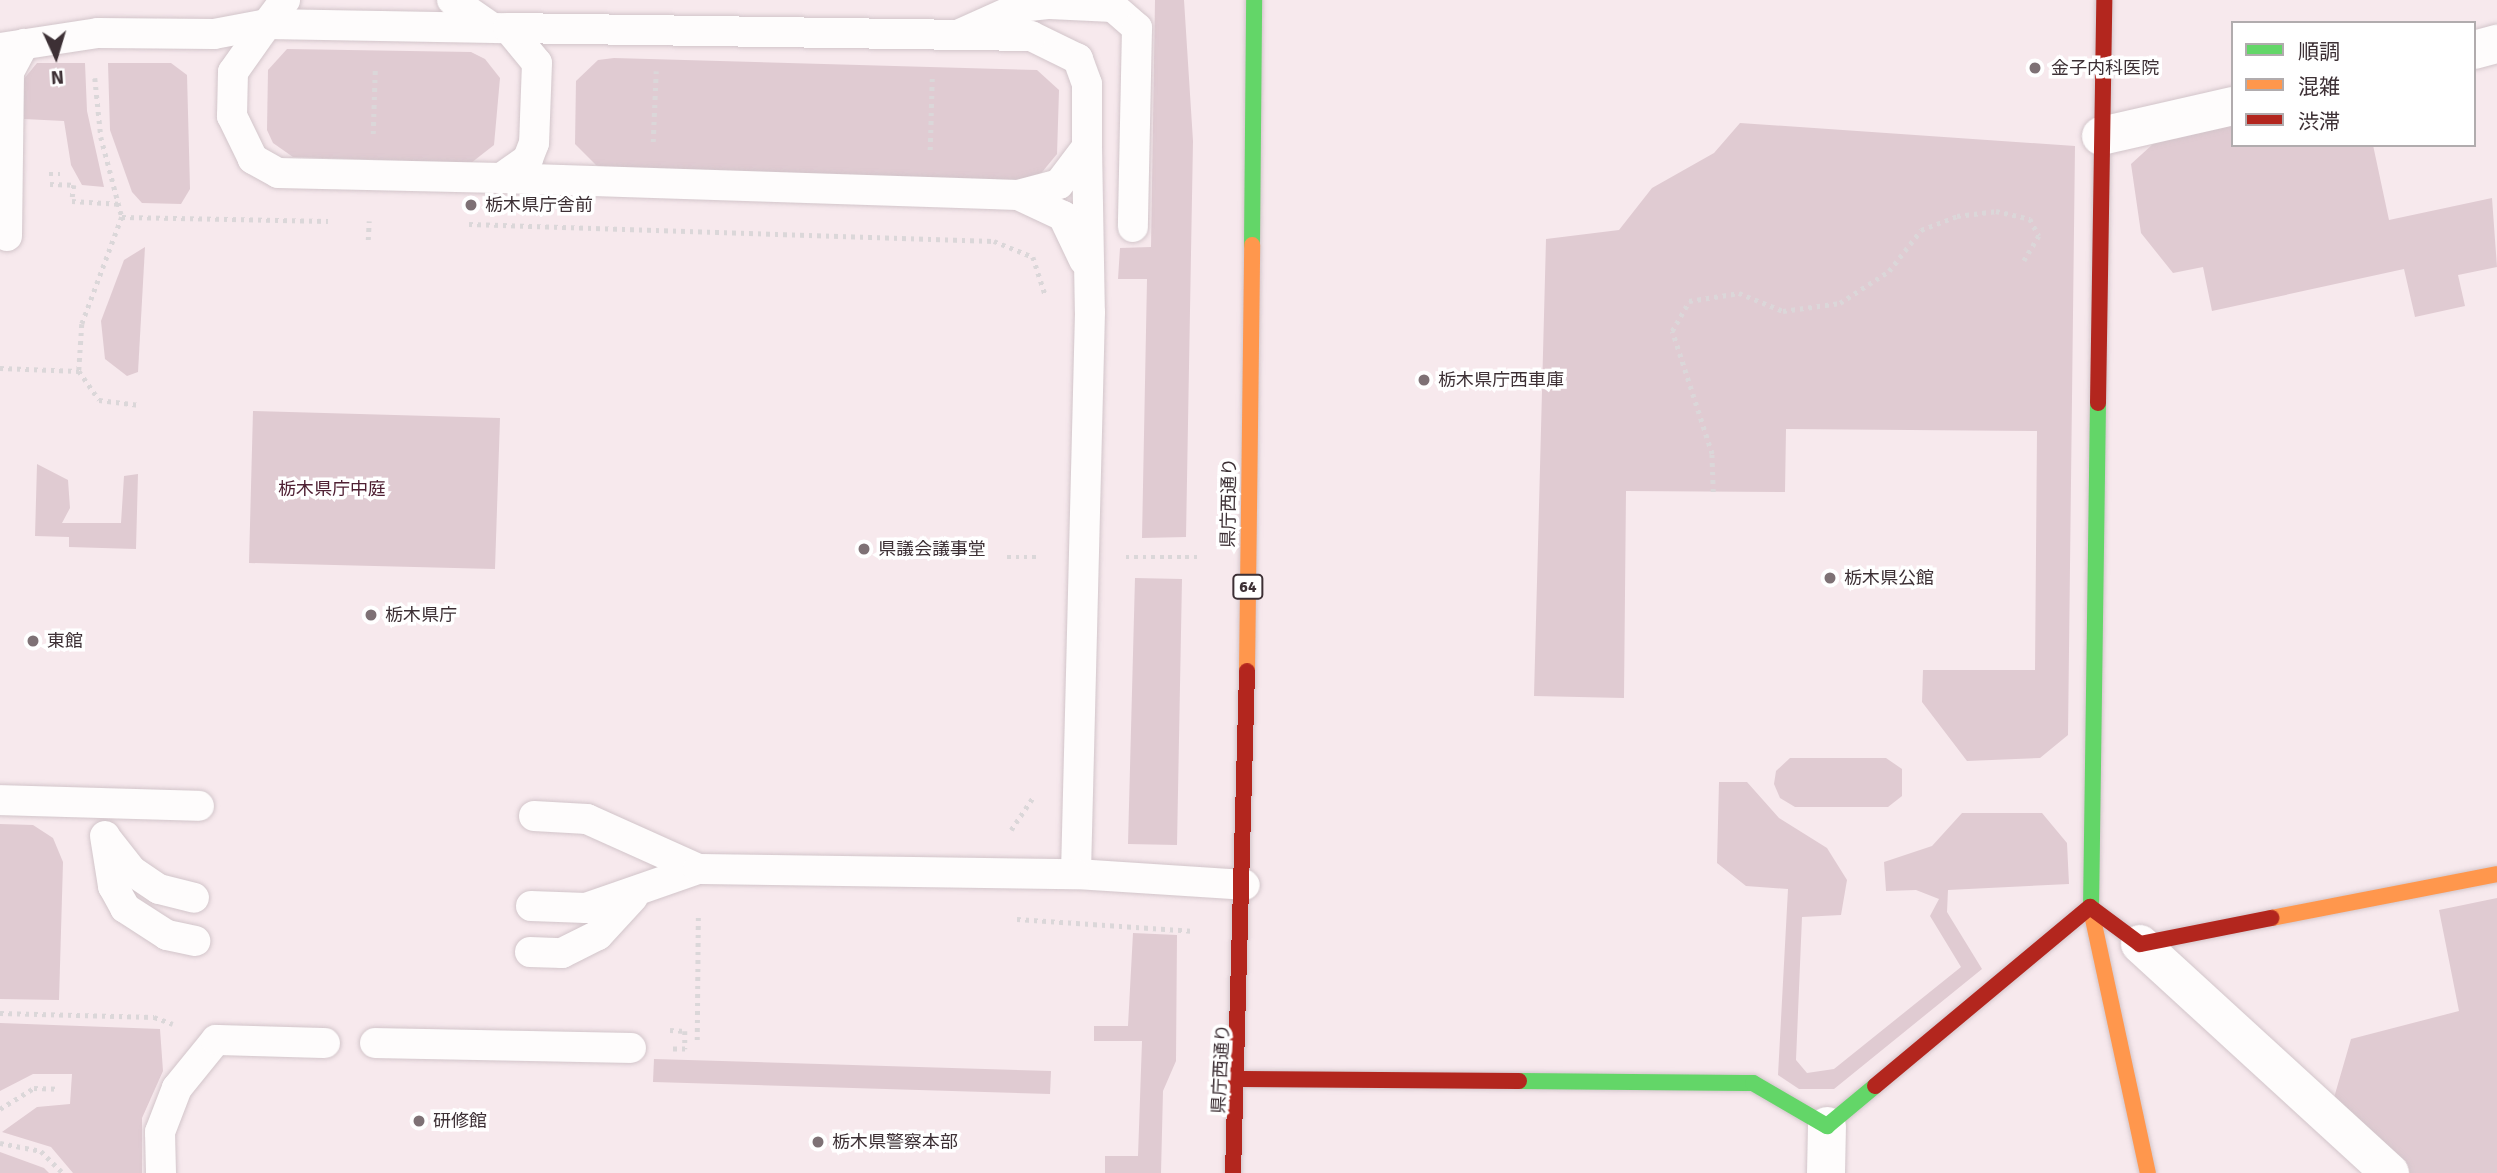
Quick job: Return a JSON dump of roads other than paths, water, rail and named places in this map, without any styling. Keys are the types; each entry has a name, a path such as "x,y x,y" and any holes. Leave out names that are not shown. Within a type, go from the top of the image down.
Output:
{"street":[{"name":"県庁西通り","path":"1234,1173 1242,1079 1254,0"},
{"path":"2104,0 2090,907 2148,1173"},
{"path":"2476,49 2497,44"},
{"path":"2101,136 2231,106"},
{"path":"2140,944 2497,874"},
{"path":"2090,907 2140,944 2390,1173"},
{"path":"1826,1173 1827,1126 2090,907"},
{"path":"1242,1079 1753,1083 1827,1126"}],"lane":[{"path":"452,0 500,28 537,63 534,143 528,159 501,178"},
{"path":"945,36 1008,11 1051,4 1113,7 1138,28 1133,227"},
{"path":"276,12 233,72 232,116 253,159 278,173 1018,195 1059,184 1087,147"},
{"path":"7,236 9,72 12,46 98,33 215,34 276,12 377,24 500,28 1031,36 1079,58 1087,84 1090,288 1076,874"},
{"path":"1018,195 1063,216 1077,237 1090,288"},
{"path":"0,800 199,806"},
{"path":"104,803 105,836 113,886 125,908 166,935 195,941"},
{"path":"534,816 587,819 698,869 1076,874 1245,885"},
{"path":"105,836 132,871 159,889 194,898"},
{"path":"531,906 586,908 633,897 698,869"},
{"path":"530,952 562,953 598,935 633,897"},
{"path":"160,1173 160,1132 177,1088 216,1041 325,1043"},
{"path":"375,1044 631,1048"}],"place":[{"name":"金子内科医院","path":"2035,68"},
{"name":"栃木県庁舎前","path":"471,205"},
{"name":"栃木県庁西車庫","path":"1424,380"},
{"name":"県議会議事堂","path":"864,549"},
{"name":"栃木県公館","path":"1830,578"},
{"name":"栃木県庁","path":"371,615"},
{"name":"東館","path":"33,641"},
{"name":"研修館","path":"419,1121"},
{"name":"栃木県警察本部","path":"818,1142"}],"park label":[{"name":"栃木県庁中庭","path":"332,489"}]}
